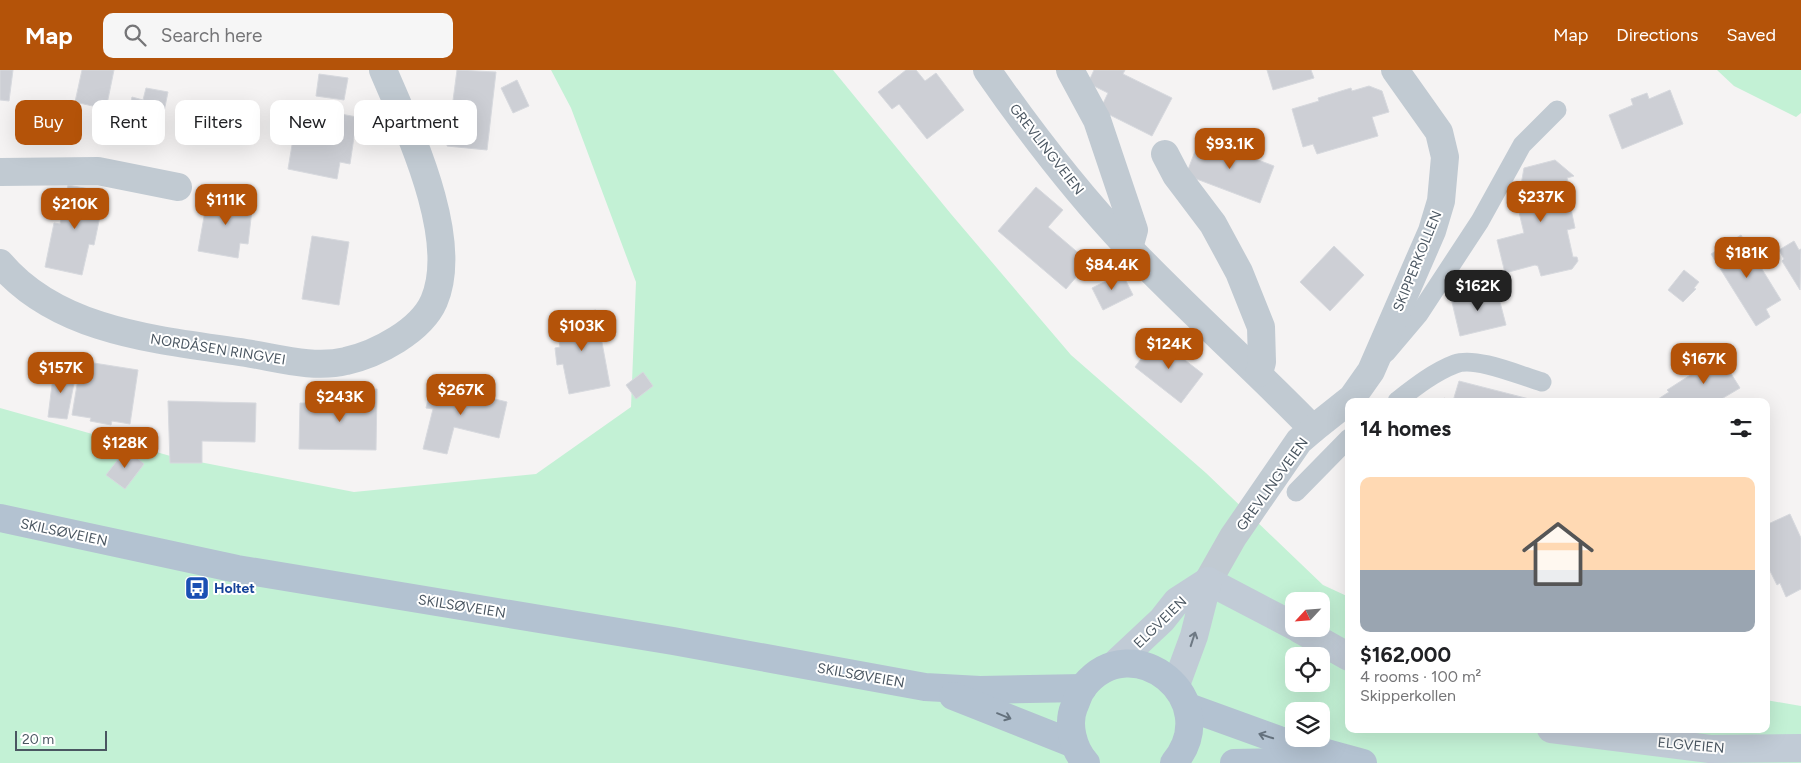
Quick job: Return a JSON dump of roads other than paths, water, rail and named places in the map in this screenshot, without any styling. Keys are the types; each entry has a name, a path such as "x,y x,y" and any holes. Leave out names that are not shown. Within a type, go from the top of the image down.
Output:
{"main road":[{"name":"SKILSØVEIEN","path":"0,518 237,570 674,641 925,687 980,690 1083,688"},
{"path":"1208,581 1285,621"},
{"name":"ELGVEIEN","path":"1114,665 1162,620 1177,601 1208,581"},
{"name":"ELGVEIEN","path":"1182,696 1194,636 1208,581"},
{"path":"1316,638 1345,654"},
{"path":"1080,753 1071,713 1083,688 1093,677 1114,665 1132,663 1152,668 1182,696 1240,727 1354,762"},
{"name":"SKILSØVEIEN","path":"925,687 1080,753"},
{"path":"1174,763 1181,754 1188,738 1182,696"},
{"name":"ELGVEIEN","path":"1583,733 1710,749 1801,748"},
{"path":"1234,763 1354,762"}],"street":[{"name":"NORDÅSEN RINGVEI","path":"0,264 14,280 59,309 132,336 316,364 347,361 397,341 419,322 434,301 441,274 441,245 429,191 412,141 383,70"},
{"name":"GREVLINGVEIEN","path":"987,70 1077,190 1129,248 1259,373 1313,429 1299,442 1233,537 1208,581"},
{"path":"1070,70 1097,120 1134,230 1129,248"},
{"name":"SKIPPERKOLLEN","path":"1352,398 1371,372 1432,231 1441,201 1445,157 1439,132 1395,70"},
{"path":"1165,154 1176,175 1213,224 1239,272 1261,327 1262,362 1259,373"},
{"path":"0,172 98,171 178,187"},
{"name":"SKIPPERKOLLEN","path":"1313,429 1345,404"}],"lane":[{"name":"SKIPPERKOLLEN","path":"1371,372 1424,306 1480,221 1522,145 1557,110"},
{"path":"1401,398 1424,380 1457,363 1483,364 1542,382"},
{"path":"1296,492 1345,442"}],"place":[{"name":"Holtet","path":"197,588"}]}
